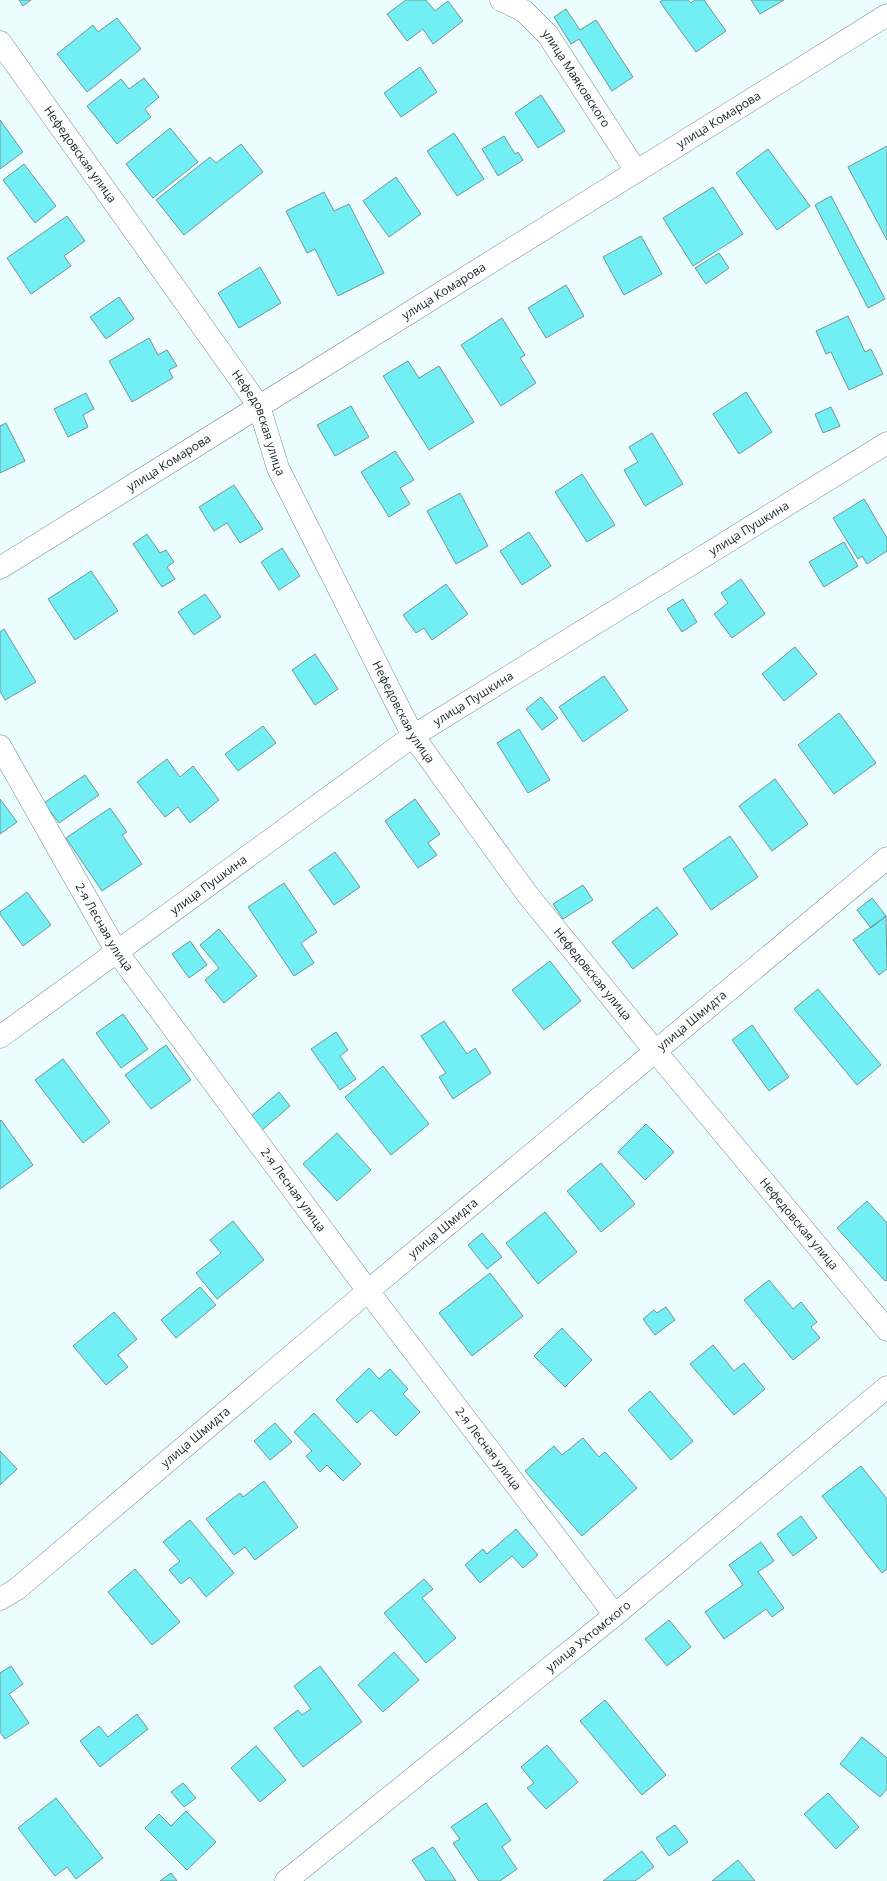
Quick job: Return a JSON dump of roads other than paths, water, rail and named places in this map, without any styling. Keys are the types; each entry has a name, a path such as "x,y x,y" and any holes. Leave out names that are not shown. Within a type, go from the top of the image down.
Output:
{"street":[{"name":"улица Маяковского","path":"501,0 524,11 548,35 636,171"},
{"name":"улица Комарова","path":"0,568 887,15"},
{"name":"Нефедовская улица","path":"0,42 259,406 278,468 414,736 527,894 887,1330"},
{"name":"улица Пушкина","path":"0,1037 414,736 887,444"},
{"name":"2-я Лесная улица","path":"0,746 117,952 368,1291 615,1615"},
{"name":"улица Шмидта","path":"0,1599 17,1589 368,1291 887,858"},
{"name":"улица Ухтомского","path":"286,1881 615,1615 887,1387"}]}
